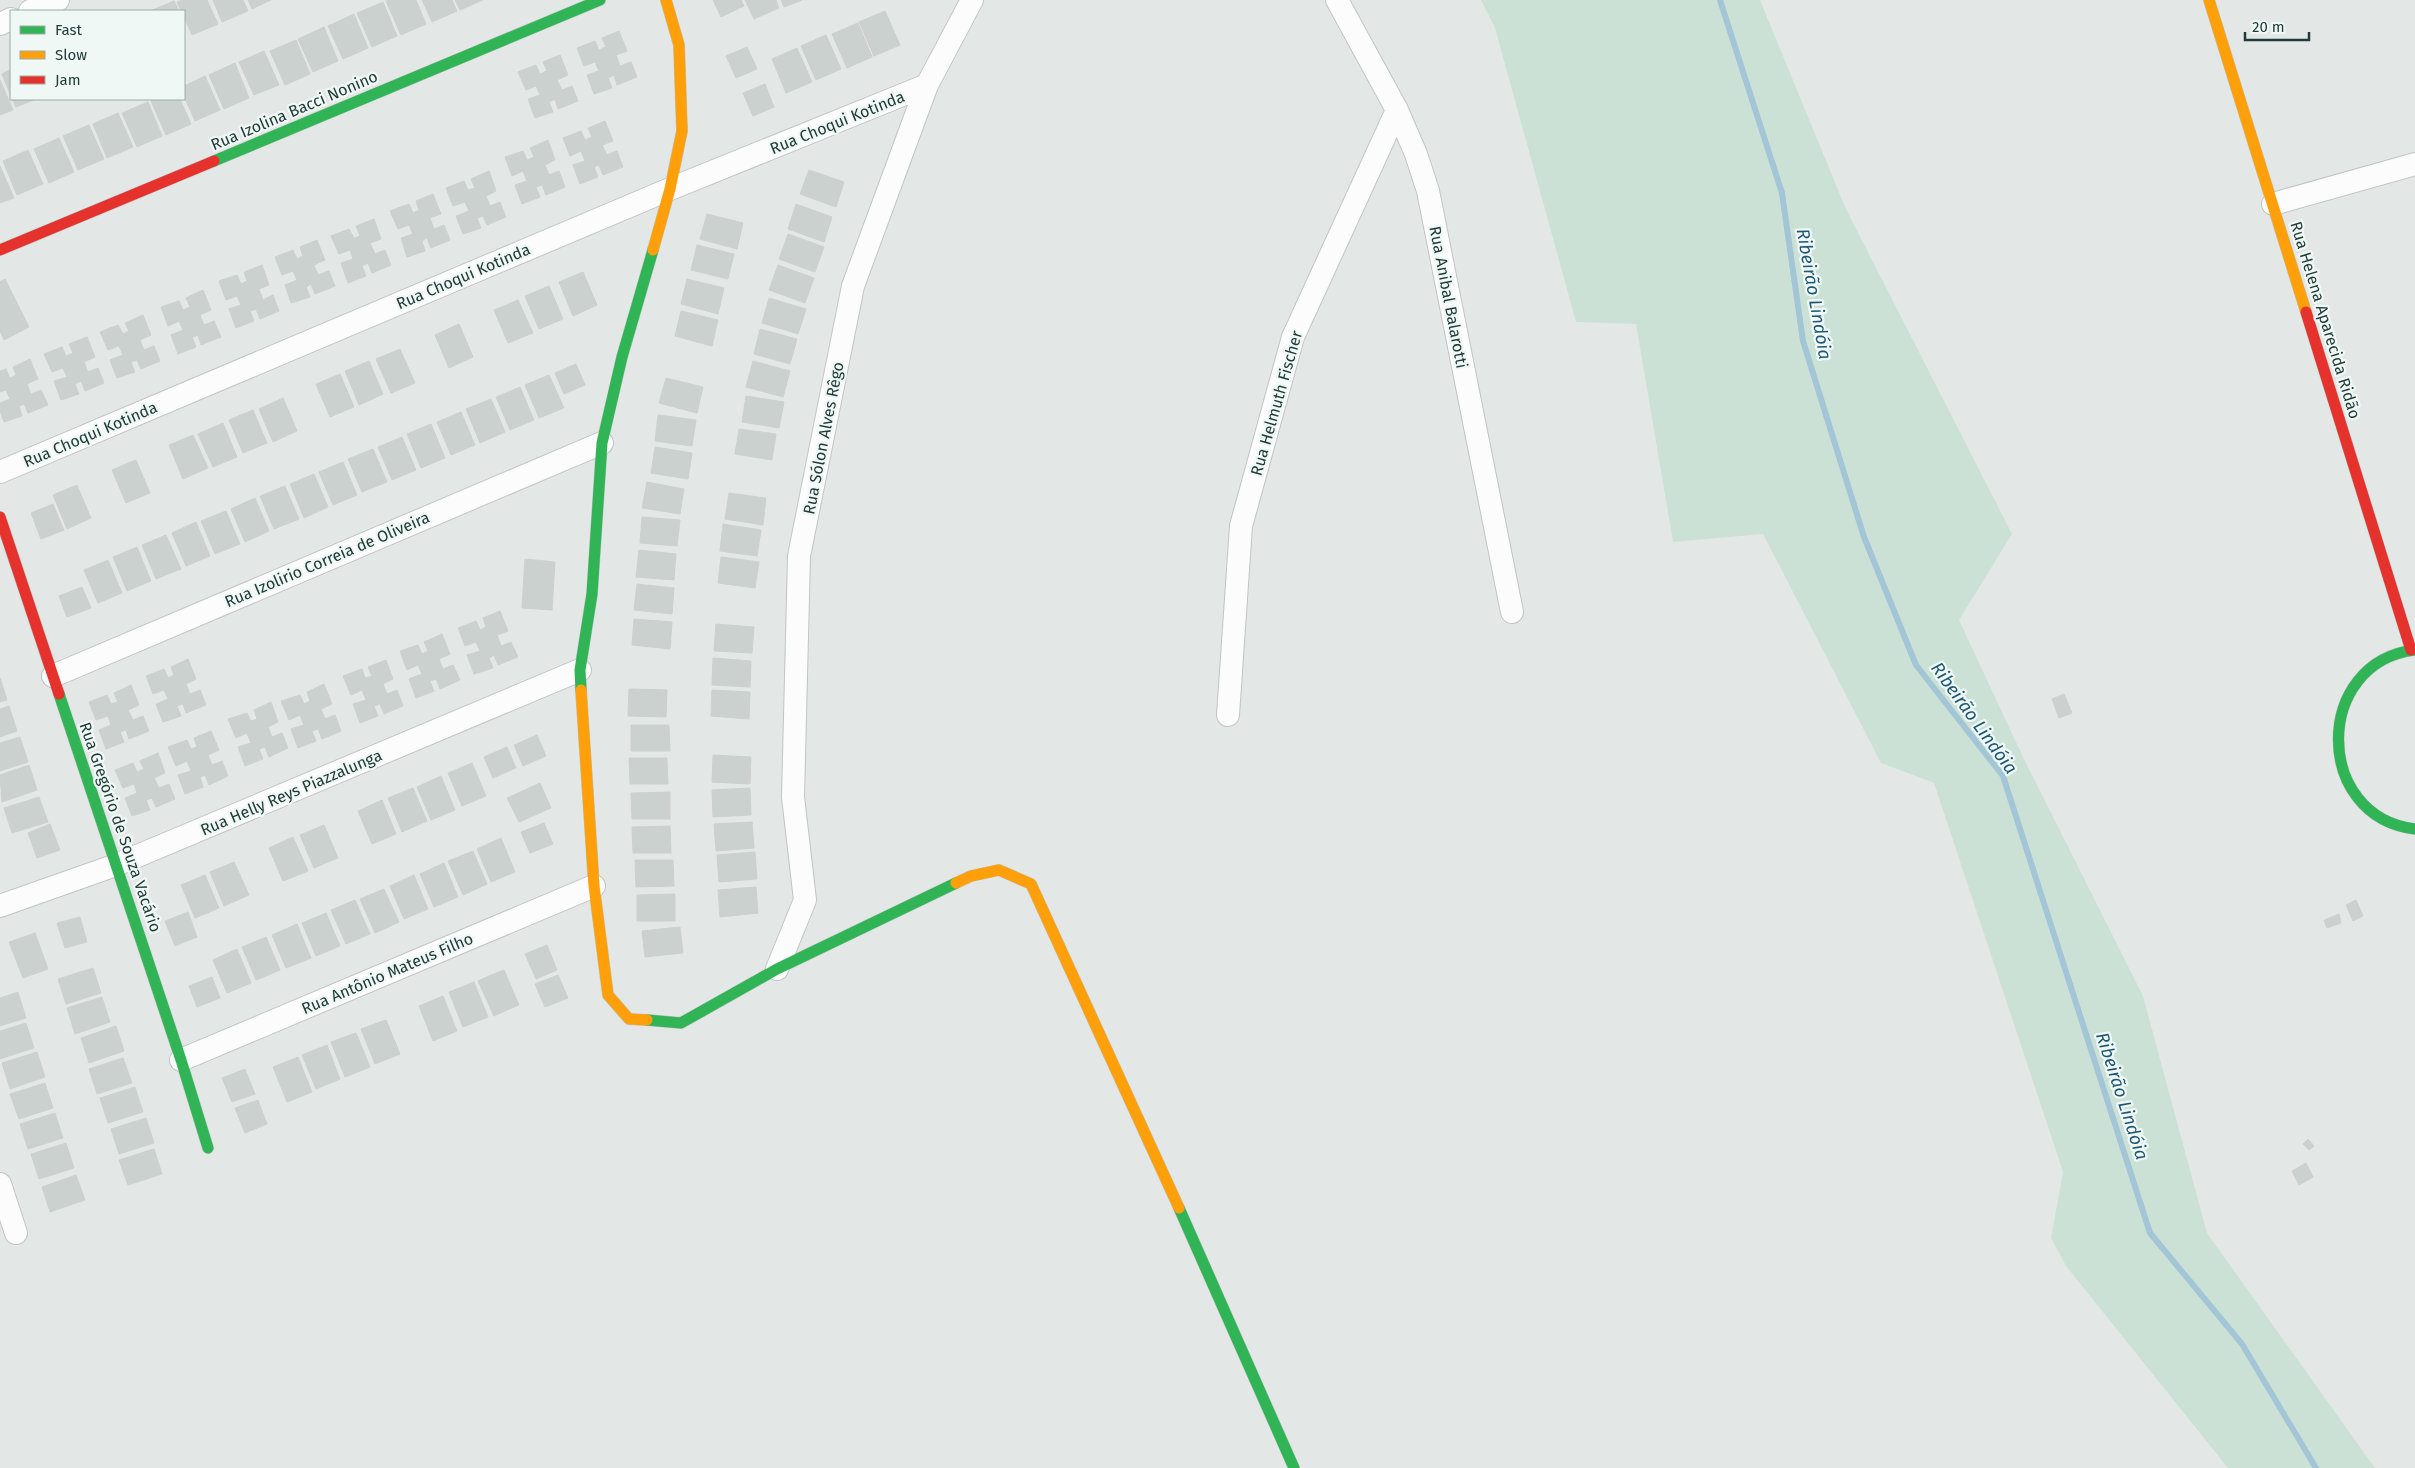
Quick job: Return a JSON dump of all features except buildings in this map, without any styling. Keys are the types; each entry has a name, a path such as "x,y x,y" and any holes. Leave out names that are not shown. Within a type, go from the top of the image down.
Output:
{"street":[{"path":"33,10 58,0"},
{"name":"Rua Izolina Bacci Nonino","path":"0,250 600,0"},
{"path":"666,0 679,45 682,131 670,189 622,357 602,443 592,594 580,670 594,886 608,994 629,1019 681,1023 777,969 971,876 999,870 1031,884 1138,1117 1294,1468"},
{"name":"Rua Sólon Alves Rêgo","path":"777,969 805,900 793,797 799,556 853,286 927,85 972,0"},
{"name":"Rua Anibal Balarotti","path":"1337,0 1397,110 1416,154 1428,191 1512,612"},
{"name":"Rua Helena Aparecida Ridão","path":"2208,0 2413,650"},
{"name":"Rua Choqui Kotinda","path":"0,472 670,189 927,85"},
{"name":"Rua Helmuth Fischer","path":"1228,715 1241,526 1293,337 1397,110"},
{"path":"2273,204 2415,164"},
{"name":"Rua Izolirio Correia de Oliveira","path":"53,676 602,443"},
{"name":"Rua Gregório de Souza Vacário","path":"0,517 181,1060 208,1148"},
{"path":"2413,650 2382,660 2358,680 2342,707 2335,738 2340,769 2356,796 2379,818 2408,829 2415,829"},
{"name":"Rua Helly Reys Piazzalunga","path":"0,906 116,865 580,670"},
{"name":"Rua Antônio Mateus Filho","path":"181,1060 594,886"},
{"path":"0,1184 16,1233"}],"green space":[{"path":"1481,0 1760,0 1846,209 2012,534 1959,620 2023,757 2143,996 2207,1233 2375,1468 2228,1468 2066,1266 2051,1238 2063,1172 1934,783 1881,763 1763,534 1673,542 1636,324 1576,322 1495,28"}],"waterway":[{"name":"Ribeirão Lindóia","path":"1720,0 1782,193 1803,341 1864,537 1916,665 2003,776 2150,1233 2242,1344 2316,1468"}],"traffic: fast":[{"path":"214,161 600,0"},
{"path":"581,690 580,670 592,594 602,443 622,357 653,250"},
{"path":"2415,650 2382,661 2358,681 2343,709 2338,740 2343,770 2358,798 2382,818 2415,829"},
{"path":"59,694 181,1060 208,1148"},
{"path":"647,1020 681,1023 777,969 956,883"},
{"path":"1179,1208 1294,1468"}],"traffic: slow":[{"path":"653,250 670,189 682,131 679,45 666,0"},
{"path":"2209,0 2306,312"},
{"path":"581,690 594,886 608,995 629,1019 647,1020"},
{"path":"956,883 971,876 999,870 1031,884 1179,1208"}],"traffic: jam":[{"path":"0,250 214,161"},
{"path":"2306,312 2411,650"},
{"path":"0,517 59,694"}]}
